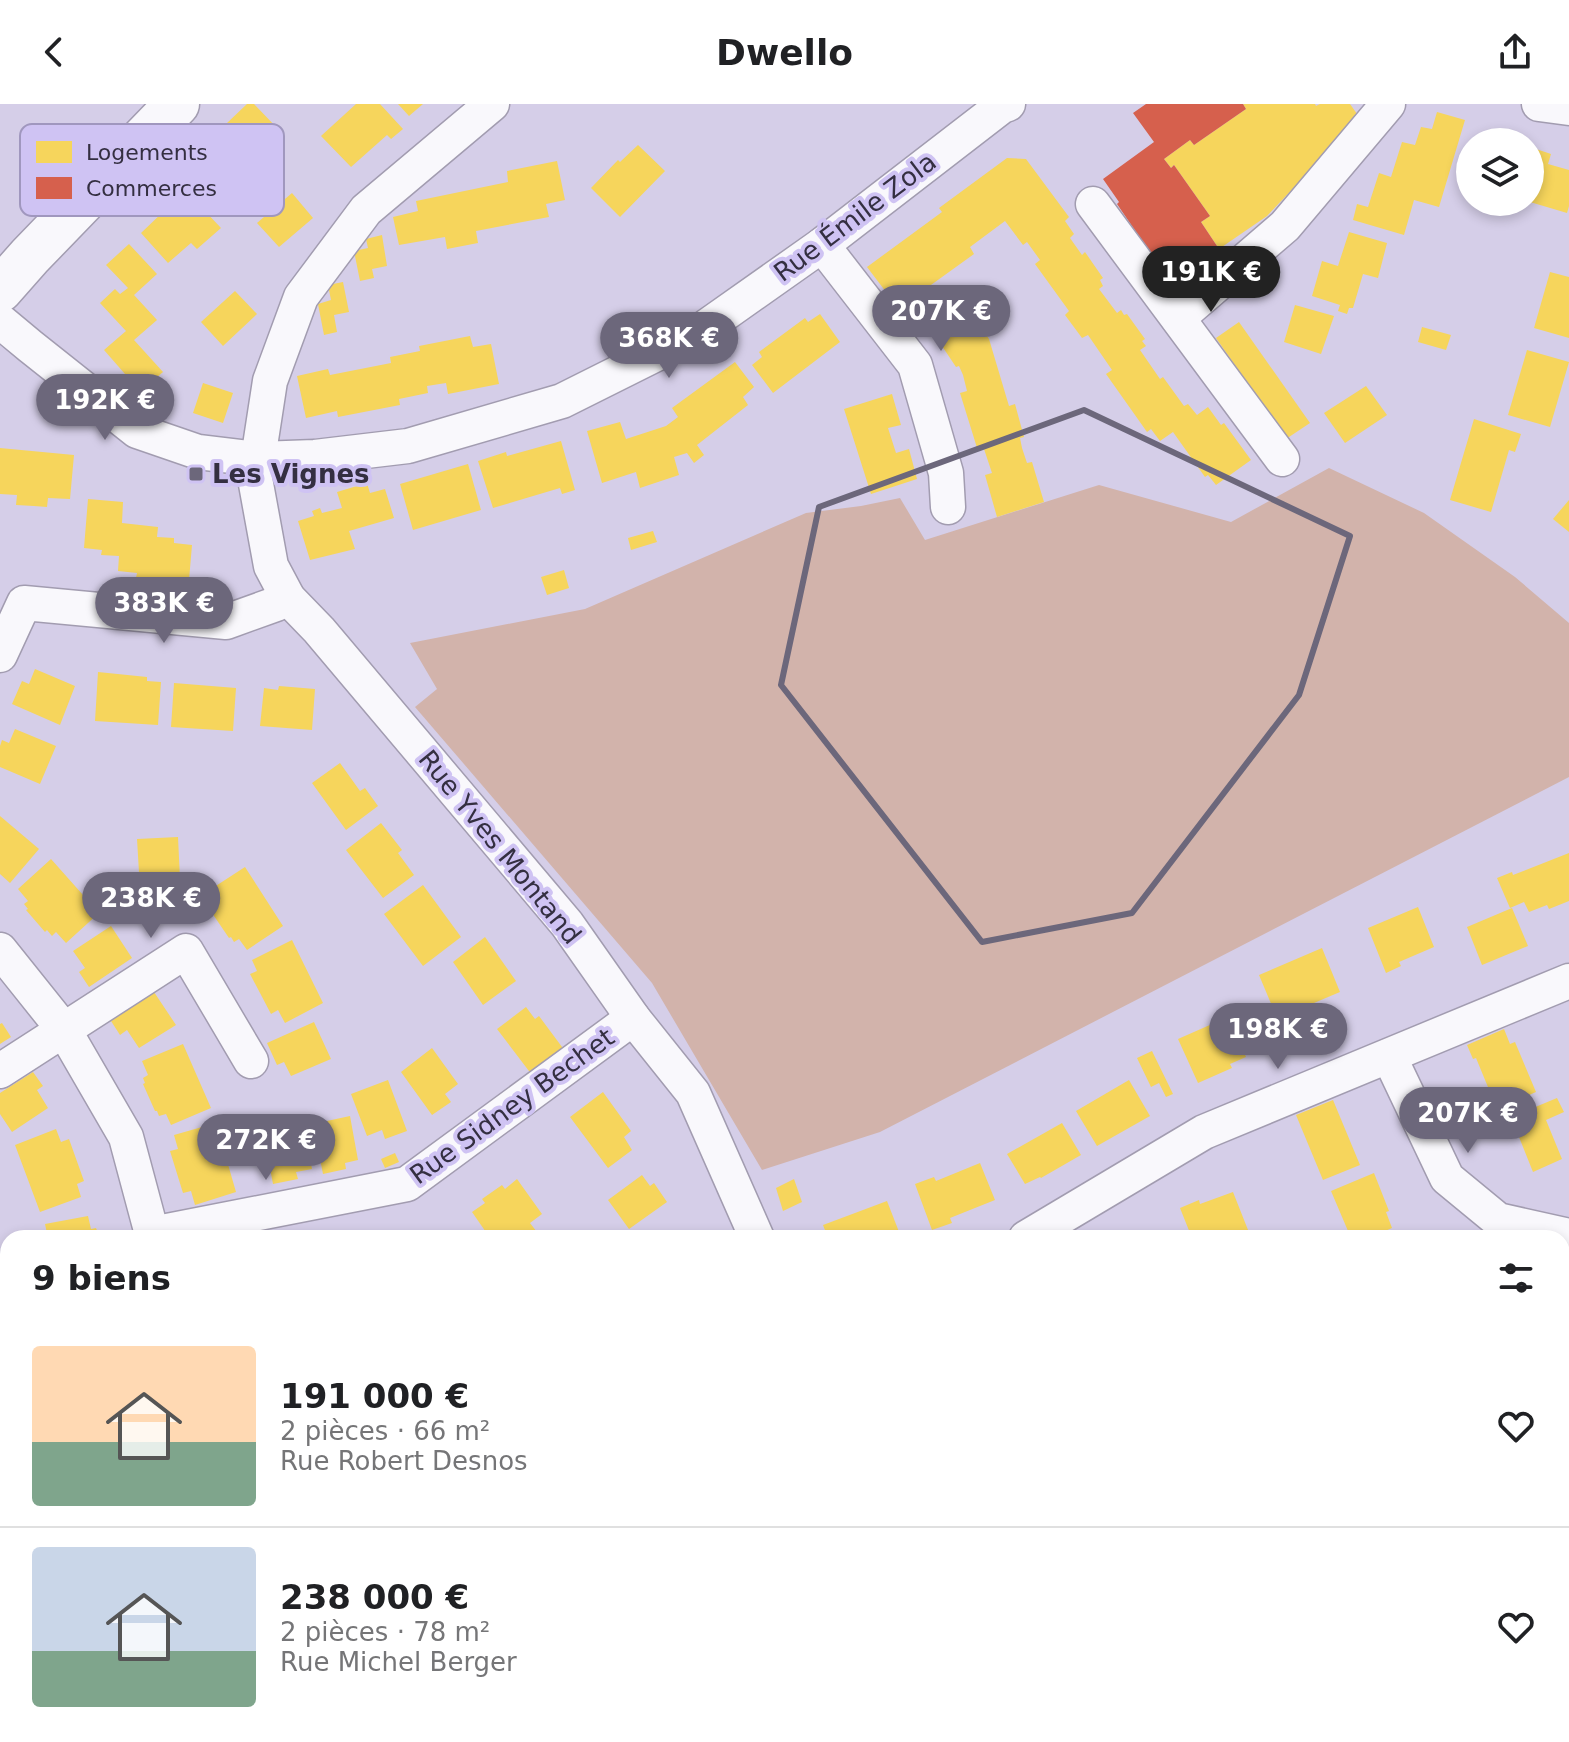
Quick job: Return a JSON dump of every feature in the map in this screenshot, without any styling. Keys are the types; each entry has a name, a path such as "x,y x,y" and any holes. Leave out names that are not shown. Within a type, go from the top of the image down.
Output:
{"street":[{"path":"158,124 177,104"},
{"name":"Rue Yves Montand","path":"492,104 366,210 301,297 270,381 254,473 271,566 288,598 319,630 567,924 633,1018 693,1093 753,1230"},
{"name":"Rue Émile Zola","path":"0,321 137,431 198,452 258,459 315,457 408,446 562,401 696,334 822,245 1008,104"},
{"path":"1178,318 1285,226 1388,104"},
{"path":"1539,104 1569,108"},
{"path":"1093,204 1282,459"},
{"path":"0,290 69,216"},
{"path":"822,245 915,365 946,473 948,507"},
{"path":"0,655 24,603 226,622 288,598"},
{"name":"Rue Sidney Bechet","path":"0,950 64,1030 126,1137 150,1230"},
{"path":"0,1071 186,951 251,1061"},
{"path":"1039,1230 1204,1132 1569,981"},
{"name":"Rue Sidney Bechet","path":"181,1230 407,1184 633,1018"},
{"path":"1389,1056 1447,1178 1498,1220 1542,1230"}],"highlighted area":[{"path":"1084,410 1350,536 1299,695 1132,913 982,942 781,685 819,507"}],"shaded area":[{"path":"1329,468 1424,513 1515,577 1569,623 1569,777 880,1132 762,1170 652,983 415,707 437,689 410,643 585,609 806,513 900,498 925,540 1099,485 1231,522"}],"building: Logements":[{"path":"247,104 254,104 273,124 228,124"},
{"path":"356,104 380,104 403,129 391,139 387,135 351,167 321,136"},
{"path":"398,104 423,104 409,116"},
{"path":"1243,104 1350,104 1360,118 1267,216 1219,249 1201,222 1210,216 1174,165 1171,168 1164,159 1190,140 1194,145 1246,109"},
{"path":"1437,112 1465,120 1463,128 1456,128 1456,150 1439,207 1414,200 1404,235 1353,220 1357,204 1368,207 1379,173 1391,177 1402,142 1415,145 1421,127 1432,129"},
{"path":"638,145 665,171 620,217 591,188 618,160 620,162"},
{"path":"1544,152 1551,154 1548,164 1569,170 1567,213 1544,206"},
{"path":"1007,158 1026,159 1069,217 1065,221 1074,234 1070,238 1082,255 1085,252 1103,278 1100,280 1103,286 1099,289 1117,313 1121,310 1124,315 1127,314 1145,339 1142,341 1146,346 1140,350 1160,379 1163,377 1184,406 1188,404 1197,415 1208,407 1251,460 1216,485 1208,475 1205,477 1173,432 1160,441 1151,429 1147,432 1106,374 1112,370 1088,335 1082,338 1065,315 1069,311 1035,264 1040,260 1027,242 1023,245 1005,221 970,247 974,254 924,290 932,300 916,311 899,309 867,267 942,212 939,208"},
{"path":"557,161 565,200 546,204 549,217 476,231 478,243 447,249 445,237 399,245 393,217 418,211 416,201 508,182 507,171"},
{"path":"292,193 313,218 279,247 257,223 265,216 284,216 284,200"},
{"path":"159,216 210,216 221,228 197,249 191,243 168,263 141,233"},
{"path":"1349,232 1387,243 1378,278 1363,274 1353,308 1349,308 1347,314 1338,311 1340,305 1312,296 1322,261 1338,266"},
{"path":"382,235 387,266 372,269 374,278 360,281 354,251 368,248 366,239"},
{"path":"129,244 157,274 134,295 157,320 134,340 163,372 143,389 134,380 132,382 104,350 126,331 100,303 115,289 120,294 128,288 106,265"},
{"path":"1550,272 1569,277 1569,338 1534,328"},
{"path":"343,282 349,312 334,315 337,332 324,335 318,304 331,300 328,285"},
{"path":"235,291 257,314 223,346 201,322"},
{"path":"1295,305 1334,316 1321,354 1284,342"},
{"path":"820,314 840,342 773,393 752,365 762,357 759,352 805,318 808,322"},
{"path":"972,314 989,339 1009,406 1015,404 1024,437 1020,438 1022,448 1027,463 1032,462 1044,502 997,517 985,475 992,473 984,449 978,451 960,393 967,391 963,375 938,340"},
{"path":"1239,322 1310,423 1286,439 1216,338"},
{"path":"1422,327 1451,335 1446,350 1418,342"},
{"path":"470,336 473,347 491,344 499,384 448,394 446,383 427,386 428,393 399,399 400,405 338,417 337,411 306,418 297,376 328,369 330,375 391,363 390,357 420,351 419,346"},
{"path":"1527,350 1569,362 1550,427 1508,415"},
{"path":"735,362 754,387 743,397 748,405 697,445 704,455 694,463 687,453 674,457 679,475 640,488 636,472 602,483 587,431 620,422 626,439 666,426 678,417 672,408"},
{"path":"203,383 233,393 223,423 193,413"},
{"path":"1366,386 1387,415 1345,443 1324,413"},
{"path":"892,394 901,425 888,428 896,453 909,449 917,479 871,494 844,409"},
{"path":"1474,419 1521,434 1515,452 1509,450 1491,512 1450,500"},
{"path":"561,441 575,490 562,494 560,488 493,508 478,461"},
{"path":"0,448 74,455 70,499 48,498 47,507 16,505 17,495 0,494"},
{"path":"468,464 481,510 413,530 400,484"},
{"path":"367,483 370,493 385,489 394,518 349,531 355,549 310,560 298,521 314,516 312,511 320,508 322,513 342,508 337,492"},
{"path":"88,499 123,502 122,523 158,527 157,537 174,538 174,543 192,545 188,592 154,589 154,579 136,578 137,573 118,571 119,556 101,555 102,550 84,548"},
{"path":"1569,500 1569,532 1553,519"},
{"path":"653,531 657,542 631,550 628,538"},
{"path":"564,570 569,588 547,595 541,577"},
{"path":"35,669 75,686 60,725 12,704 22,681 29,684"},
{"path":"98,672 147,677 147,681 161,682 158,725 95,721"},
{"path":"174,683 236,688 233,731 171,727"},
{"path":"279,686 315,689 312,730 260,726 264,688 278,690"},
{"path":"15,729 56,746 40,784 0,767 2,740 9,743"},
{"path":"340,763 360,791 365,788 378,806 346,830 312,783"},
{"path":"0,816 39,849 10,883 0,874"},
{"path":"381,823 402,850 398,853 414,875 383,898 346,850"},
{"path":"178,837 180,879 165,880 166,887 140,889 137,839"},
{"path":"1569,853 1569,901 1549,909 1547,905 1529,912 1524,902 1510,908 1497,878 1512,872 1513,875"},
{"path":"51,859 99,913 66,943 56,932 52,936 47,930 45,932 26,910 24,904 28,901 18,889"},
{"path":"245,867 283,926 247,950 239,939 234,942 229,938 212,913 215,912 211,906 216,903 208,891"},
{"path":"423,885 461,937 423,966 384,914"},
{"path":"1418,907 1434,947 1399,962 1401,966 1386,973 1368,928"},
{"path":"1512,908 1528,946 1482,965 1467,927"},
{"path":"111,926 132,958 89,987 79,972 85,968 73,951"},
{"path":"485,937 516,981 483,1005 453,962"},
{"path":"292,940 323,1003 285,1023 278,1010 271,1014 250,974 257,971 252,960"},
{"path":"1322,948 1340,992 1295,1011 1293,1005 1275,1013 1259,975"},
{"path":"154,992 176,1025 139,1048 127,1030 120,1035 111,1021"},
{"path":"526,1007 535,1019 539,1016 565,1051 532,1075 497,1029"},
{"path":"1228,1017 1246,1057 1230,1064 1232,1068 1198,1083 1178,1039"},
{"path":"314,1022 331,1059 291,1076 284,1062 277,1065 267,1043"},
{"path":"0,1024 11,1037 0,1044"},
{"path":"1504,1029 1510,1044 1515,1042 1536,1092 1497,1109 1476,1058 1473,1059 1467,1045"},
{"path":"183,1044 211,1108 171,1125 166,1114 159,1116 155,1111 143,1084 143,1078 148,1075 142,1061"},
{"path":"432,1048 458,1084 445,1094 451,1102 432,1115 401,1072"},
{"path":"1152,1051 1173,1094 1166,1097 1159,1083 1151,1087 1137,1058"},
{"path":"33,1072 43,1086 37,1090 48,1108 12,1132 0,1114 0,1093"},
{"path":"388,1080 407,1131 385,1139 382,1130 367,1136 351,1094"},
{"path":"1129,1080 1150,1116 1097,1146 1076,1111"},
{"path":"603,1092 631,1131 624,1137 632,1150 608,1168 570,1117"},
{"path":"1557,1098 1564,1112 1546,1120 1562,1159 1533,1172 1511,1117"},
{"path":"1333,1100 1360,1165 1323,1180 1296,1115"},
{"path":"350,1116 358,1160 345,1163 346,1169 323,1174 313,1124"},
{"path":"216,1123 236,1192 195,1205 191,1191 183,1193 170,1151 178,1149 174,1135"},
{"path":"1062,1123 1081,1155 1025,1184 1007,1154"},
{"path":"303,1125 312,1169 296,1172 298,1179 273,1184 263,1133"},
{"path":"56,1129 61,1142 69,1139 84,1181 77,1184 81,1197 40,1212 15,1145"},
{"path":"395,1153 399,1162 385,1168 381,1159"},
{"path":"980,1163 995,1200 950,1218 952,1223 932,1230 915,1184 934,1177 936,1181"},
{"path":"1374,1173 1389,1211 1386,1212 1392,1228 1348,1230 1331,1191"},
{"path":"642,1175 650,1186 654,1183 667,1202 629,1229 608,1200"},
{"path":"517,1179 542,1214 530,1223 535,1230 484,1230 472,1212 485,1203 482,1199 502,1185 505,1189"},
{"path":"794,1179 802,1202 783,1211 776,1188"},
{"path":"1233,1192 1248,1230 1189,1230 1180,1208 1199,1200 1200,1204"},
{"path":"887,1201 898,1230 825,1230 823,1225"},
{"path":"88,1216 91,1229 97,1230 46,1230 45,1224"}],"building: Commerces":[{"path":"1146,104 1243,104 1246,109 1194,145 1190,140 1164,159 1171,168 1174,165 1210,216 1201,222 1219,249 1175,279 1157,253 1153,257 1103,179 1154,142 1133,113"}],"place":[{"name":"Les Vignes","path":"196,474"}]}
